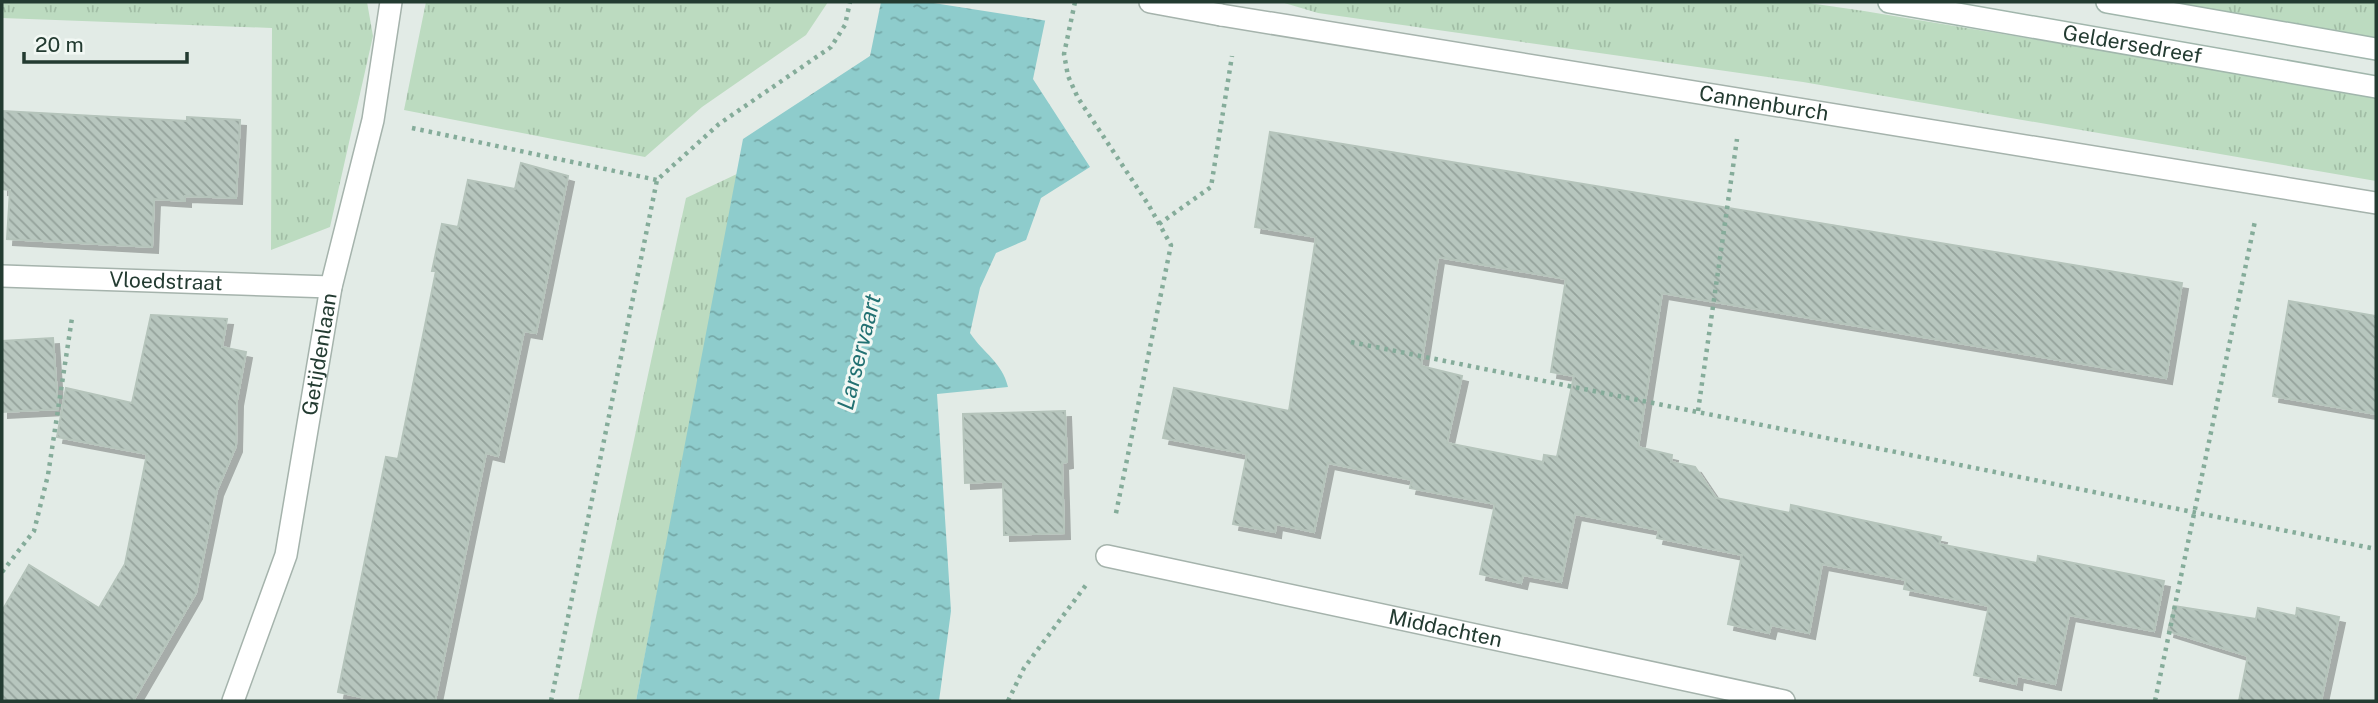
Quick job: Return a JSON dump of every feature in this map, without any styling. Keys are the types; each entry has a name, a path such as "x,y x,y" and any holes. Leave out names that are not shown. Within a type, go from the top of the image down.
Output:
{"street":[{"name":"Getijdenlaan","path":"233,701 286,555 331,287 373,120 391,2"},
{"name":"Cannenburch","path":"1150,2 2376,203"},
{"name":"Geldersedreef","path":"1889,2 2376,87"},
{"name":"Geldersedreef","path":"2107,2 2376,48"},
{"name":"Vloedstraat","path":"2,276 331,287"},
{"name":"Middachten","path":"1107,556 1784,701"}],"path":[{"path":"551,701 657,180 719,124 831,47 845,25 850,2"},
{"path":"1009,701 1024,668 1107,556 1171,245 1078,98 1068,76 1064,54 1075,2"},
{"path":"1159,224 1210,187 1230,16"},
{"path":"1698,411 1743,98"},
{"path":"373,120 657,180"},
{"path":"2155,701 2263,183"},
{"path":"2,572 34,531 48,475 78,279"},
{"path":"1351,342 2376,549"}],"green space":[{"path":"2,2 367,2 373,36 330,227 271,250 272,28 2,18"},
{"path":"426,2 828,2 806,35 702,107 645,157 404,110"},
{"path":"1281,2 1802,2 1864,11 2376,96 2376,181 1803,82 1318,13"},
{"path":"2170,2 2376,2 2376,38"},
{"path":"739,173 636,701 578,701 686,198"}],"water":[{"name":"Larservaart","path":"881,2 1049,2 1033,79 1090,167 1041,198 1026,240 996,253 980,288 970,333 997,364 1008,387 937,394 951,611 939,701 636,701 743,139 870,56"}],"pier":[{"path":"927,2 1052,2 1048,21"}],"building":[{"path":"2,111 187,121 187,117 240,120 236,198 185,196 185,201 154,199 152,247 7,239 10,190 2,189"},
{"path":"1270,132 2182,283 2166,378 1662,293 1638,447 1672,455 1671,462 1695,467 1716,498 1790,513 1791,505 1941,537 1939,544 2037,563 2038,556 2164,581 2154,631 2069,615 2055,684 2017,676 2016,684 1974,675 1989,606 1904,589 1906,580 1822,564 1809,633 1771,625 1769,633 1728,624 1742,555 1657,538 1659,530 1575,514 1561,582 1523,575 1521,583 1480,574 1495,504 1410,488 1412,480 1328,463 1314,532 1276,524 1275,532 1233,524 1247,454 1163,438 1174,388 1289,411 1316,237 1255,227","holes":["1438,257 1566,279 1551,372 1574,376 1557,457 1544,455 1543,462 1447,443 1462,376 1421,366"]},
{"path":"521,163 568,176 536,333 524,331 498,456 486,453 435,701 379,701 338,692 386,457 398,459 436,271 432,271 442,224 458,227 468,180 515,189"},
{"path":"2289,301 2376,316 2376,414 2273,396"},
{"path":"151,315 227,319 222,347 246,352 237,400 236,446 217,490 196,593 133,701 2,701 2,611 29,565 99,608 125,564 147,454 57,437 66,388 132,403"},
{"path":"53,338 58,409 2,412 2,341"},
{"path":"1065,411 1067,462 1062,463 1064,533 1004,535 1003,481 965,483 963,414"},
{"path":"2174,606 2256,619 2258,608 2296,616 2297,608 2339,617 2321,701 2239,701 2248,656 2168,631"}]}
